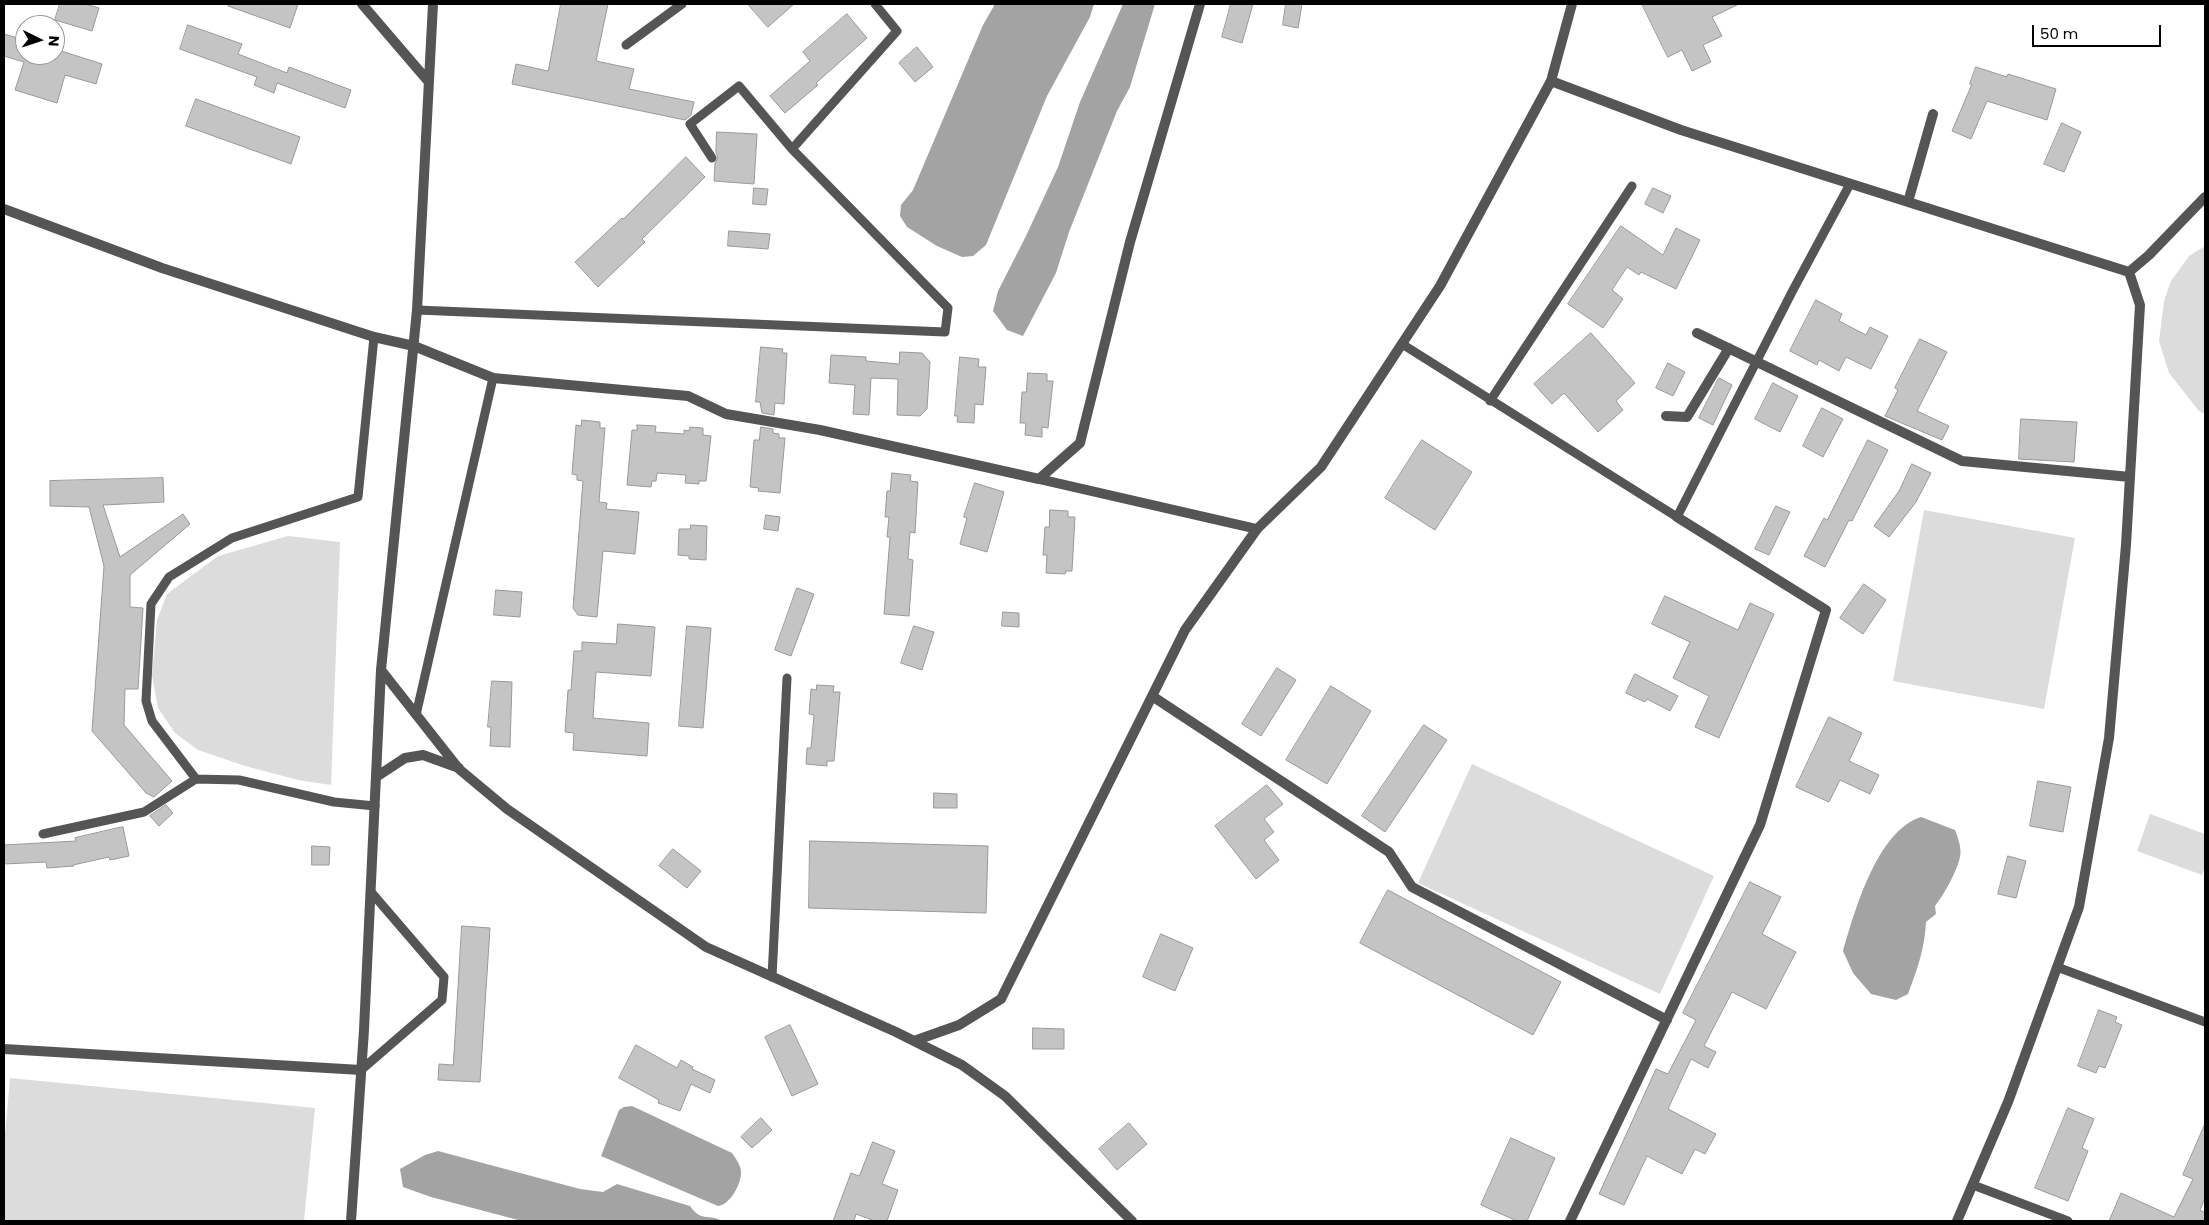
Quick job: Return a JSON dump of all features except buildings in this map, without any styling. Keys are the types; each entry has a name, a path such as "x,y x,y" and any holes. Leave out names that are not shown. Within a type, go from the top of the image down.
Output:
{"street":[{"path":"362,4 428,81"},
{"path":"351,1221 362,1070 381,670 417,310 433,4"},
{"path":"1039,479 1080,443 1130,242 1200,4"},
{"path":"914,1041 960,1025 1001,999 1184,630 1257,529 1321,467 1440,286 1550,81 1572,4"},
{"path":"1550,81 1681,130 2129,272"},
{"path":"1908,202 1933,114"},
{"path":"2129,272 2149,255 2205,197"},
{"path":"4,209 162,268 374,337 414,346 493,378 688,396 726,414 820,430 1257,529"},
{"path":"1957,1221 2008,1102 2079,907 2109,738 2130,477 2140,305 2129,272"},
{"path":"1698,333 1962,461 2130,477"},
{"path":"1666,416 1687,417 1729,348"},
{"path":"1570,1221 1760,825 1826,610 1677,518"},
{"path":"381,670 460,769 507,809 706,947 914,1041 962,1065 1006,1096 1132,1221"},
{"path":"1152,696 1389,852 1412,887 1667,1020"},
{"path":"376,777 405,758 423,755 460,769"},
{"path":"4,1049 362,1070"}],"lane":[{"path":"626,45 682,4"},
{"path":"792,149 897,31 875,4"},
{"path":"417,310 945,332 948,308 792,149 739,86 690,124 712,158"},
{"path":"1402,344 1677,518 1793,290 1850,184"},
{"path":"1490,401 1632,186"},
{"path":"196,779 152,721 146,701 151,604 169,577 232,538 358,497 374,337"},
{"path":"416,715 493,378"},
{"path":"772,977 787,678"},
{"path":"43,834 144,812 196,779 239,780 334,802 375,806"},
{"path":"362,1070 442,1000 444,977 371,892"},
{"path":"2058,967 2205,1022"},
{"path":"1973,1185 2068,1221"}],"shaded area":[{"path":"995,4 1094,4 1090,17 1047,96 986,245 973,256 962,257 937,246 907,227 900,216 901,205 913,190 983,25"},
{"path":"1123,4 1155,4 1130,87 1117,111 1069,232 1056,273 1023,336 1007,330 993,311 998,291 1058,167 1080,102"},
{"path":"2205,246 2205,414 2199,411 2169,373 2159,341 2164,301 2171,281 2189,256"},
{"path":"1924,510 2075,538 2044,709 1893,681"},
{"path":"288,536 340,542 331,785 298,780 245,766 198,750 175,733 158,708 152,675 157,620 167,594 218,556"},
{"path":"1472,764 1714,876 1660,994 1418,883"},
{"path":"2150,814 2205,834 2205,867 2202,875 2137,851"},
{"path":"1921,817 1955,830 1960,854 1953,876 1935,906 1936,914 1926,922 1922,950 1908,994 1896,1000 1871,994 1853,973 1843,951 1861,894 1880,855 1892,838 1906,825"},
{"path":"10,1078 315,1108 304,1221 4,1221 4,1146"},
{"path":"632,1106 732,1153 739,1164 741,1176 731,1198 718,1206 601,1156 619,1110"},
{"path":"438,1151 580,1189 603,1192 617,1184 690,1206 702,1216 722,1221 522,1221 431,1197 403,1187 400,1169 425,1155"}]}
